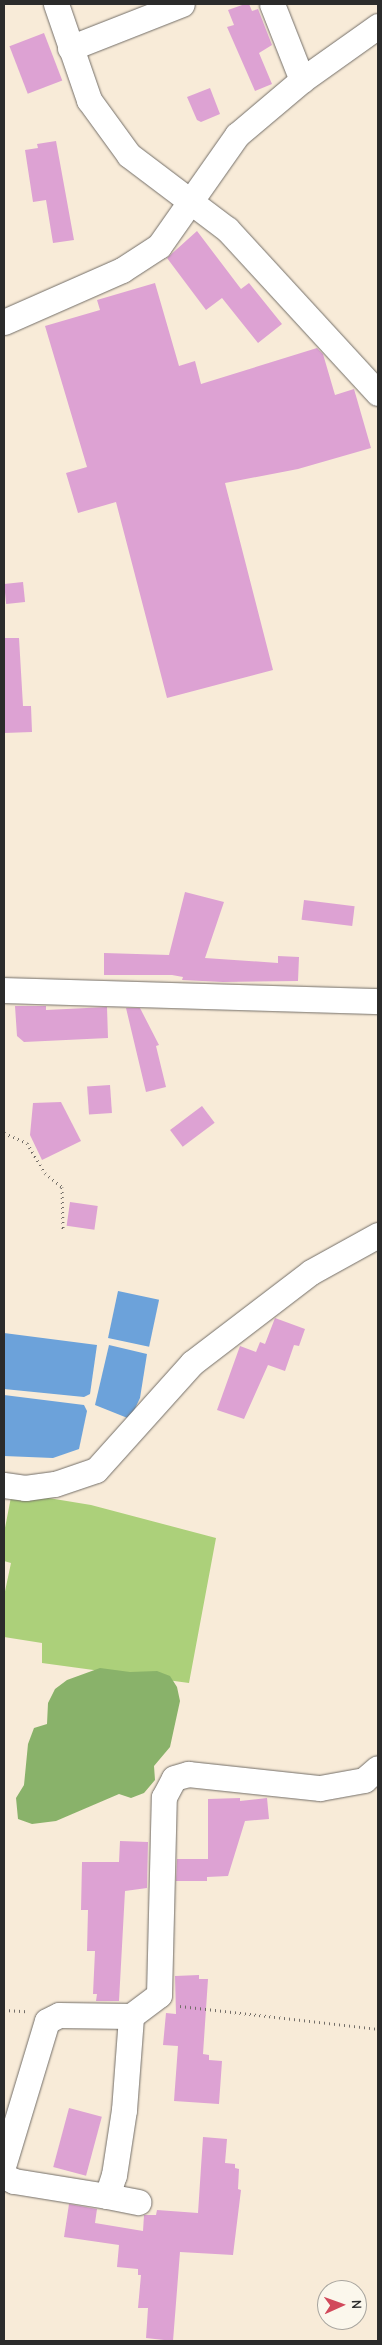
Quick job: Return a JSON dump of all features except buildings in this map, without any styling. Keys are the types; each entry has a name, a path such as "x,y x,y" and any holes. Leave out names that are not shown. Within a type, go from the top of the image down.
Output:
{"street":[{"path":"56,4 89,100 107,128 129,155 227,229 369,368 378,393"},
{"path":"70,48 182,4"},
{"path":"272,4 302,80"},
{"path":"4,322 122,270 159,246 237,135 302,80 378,26"},
{"path":"4,990 378,1001"},
{"path":"4,1485 25,1488 55,1484 96,1470 192,1363 311,1272 378,1235"},
{"path":"4,2163 47,2021 60,2015 140,2009 159,1995 161,1987 164,1796 174,1778 188,1774 320,1788 364,1780 378,1768"},
{"path":"107,2196 114,2175 140,2009"},
{"path":"4,2176 14,2181 138,2202"}],"path":[{"path":"4,1133 27,1144 45,1173 62,1187 63,1229"},
{"path":"140,2009 378,2029"}],"green space":[{"path":"12,1492 91,1505 216,1538 189,1683 42,1663 42,1643 4,1637 4,1596 11,1563 4,1561 4,1533"},
{"path":"100,1668 130,1672 157,1671 170,1676 177,1687 180,1701 170,1747 154,1766 155,1780 144,1793 131,1798 119,1794 56,1821 32,1824 18,1819 16,1798 24,1785 28,1744 34,1728 47,1724 48,1703 55,1689 67,1680"}],"water":[{"path":"118,1291 159,1300 149,1347 108,1338"},
{"path":"4,1333 97,1345 90,1394 84,1397 4,1389"},
{"path":"109,1345 147,1354 140,1398 130,1419 95,1405"},
{"path":"4,1395 84,1405 87,1411 79,1449 53,1458 4,1456"}]}
